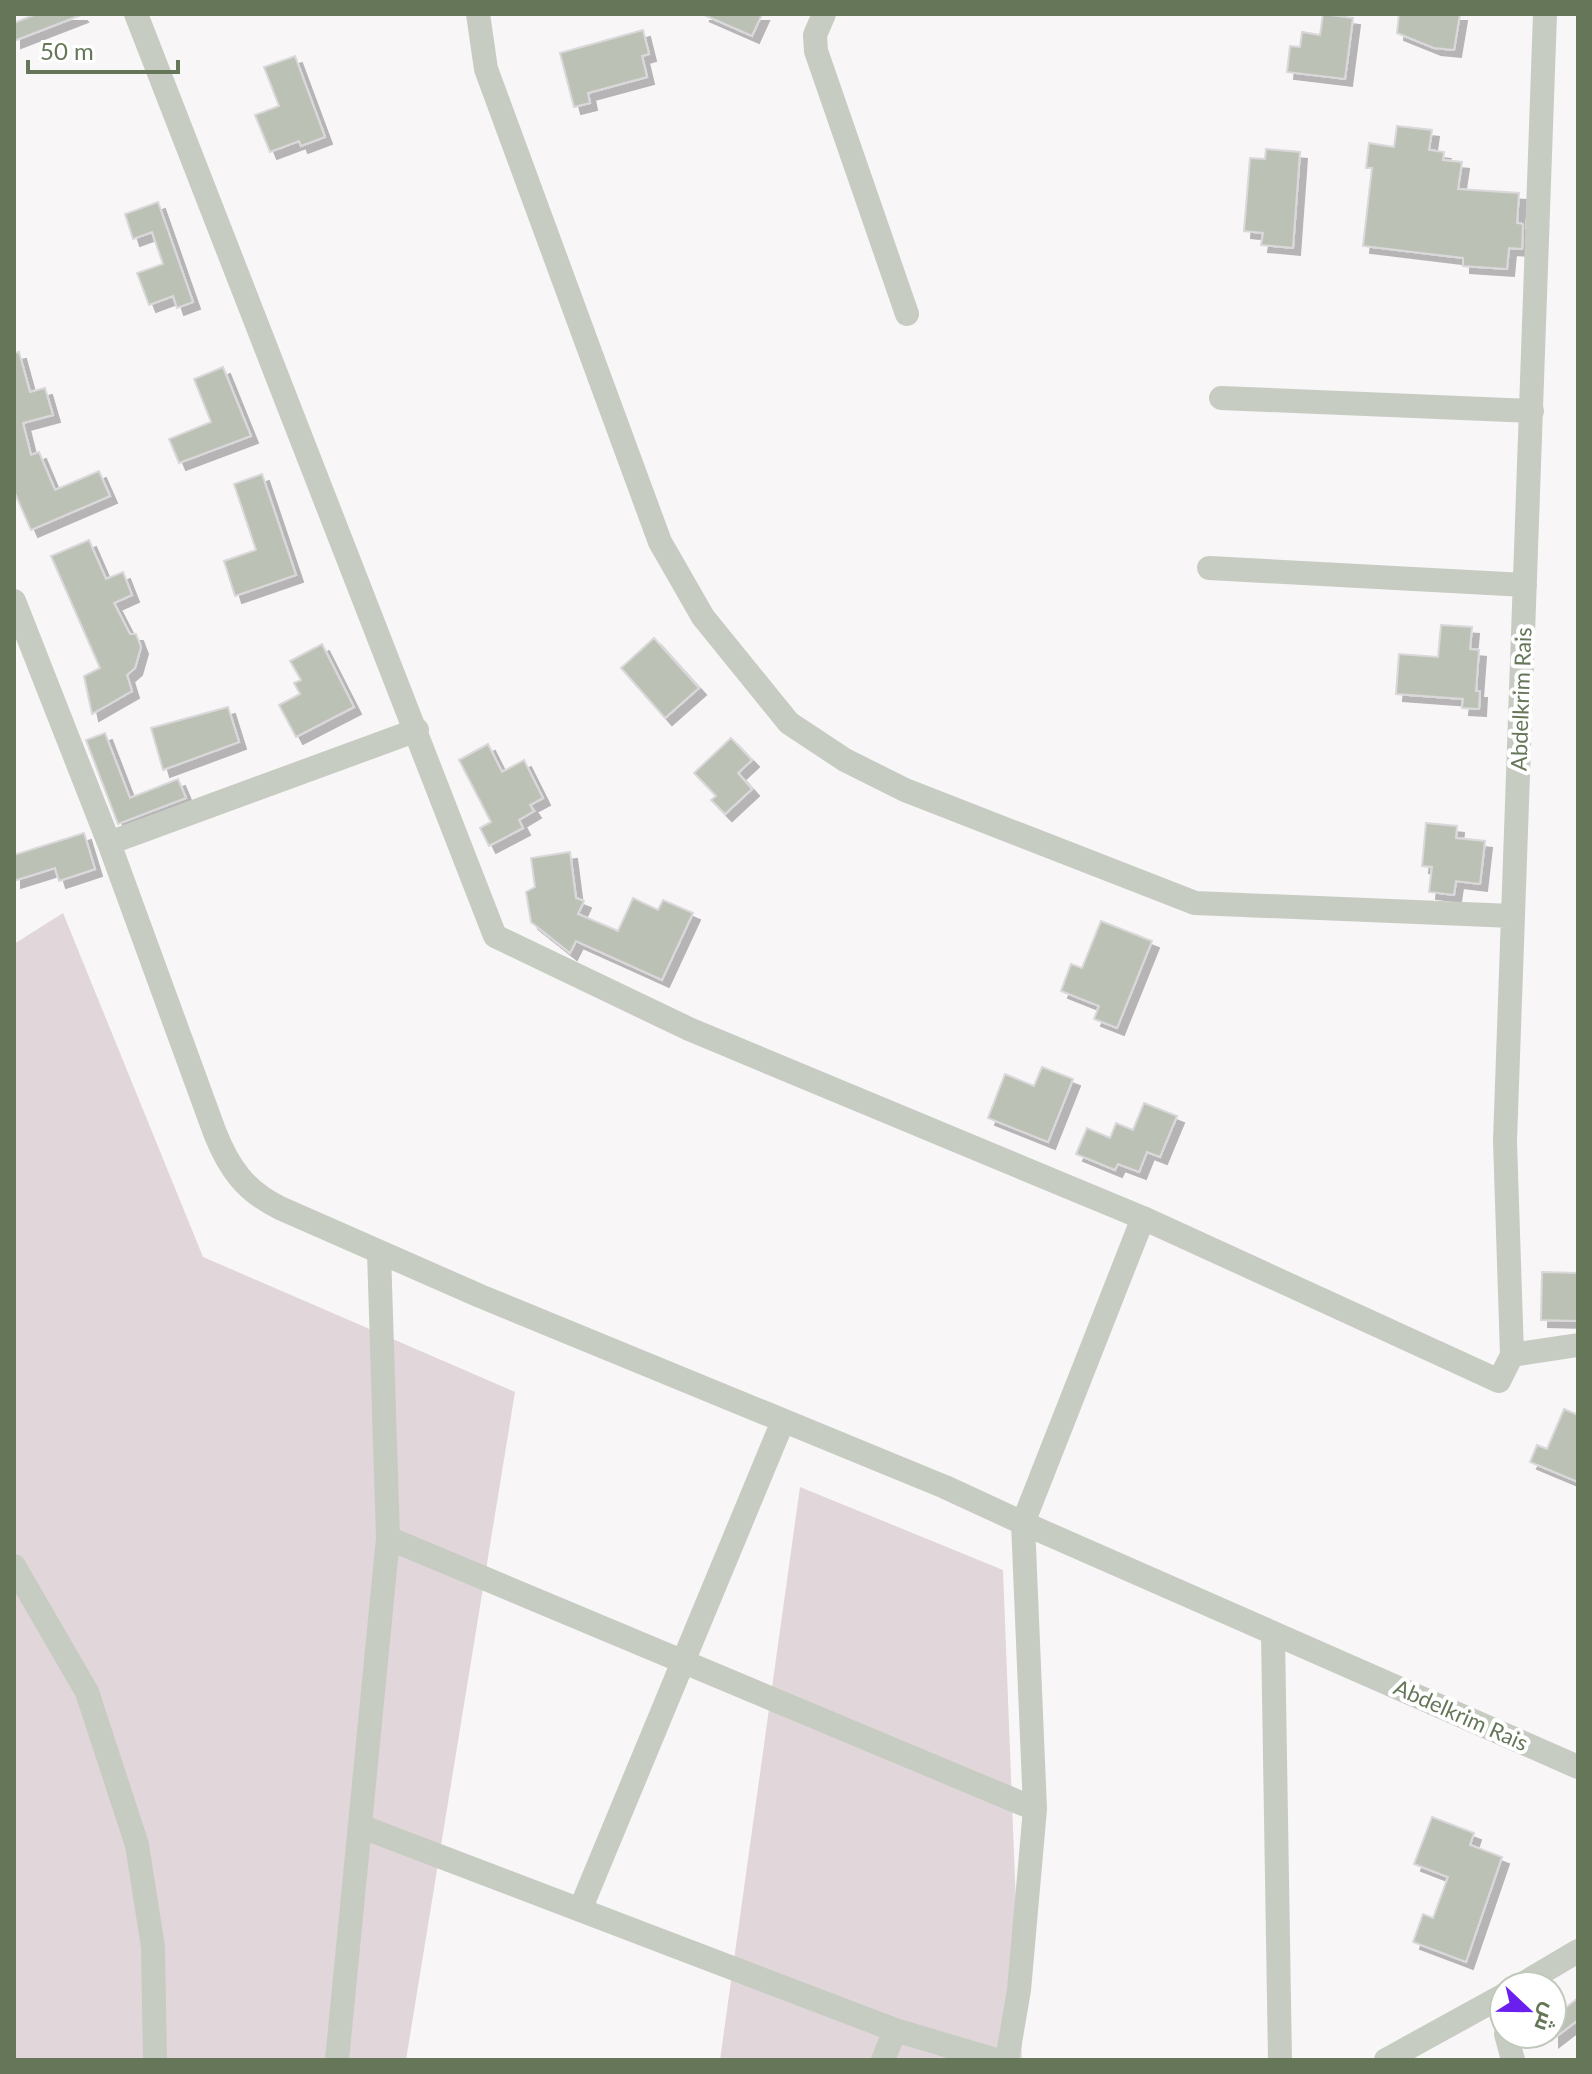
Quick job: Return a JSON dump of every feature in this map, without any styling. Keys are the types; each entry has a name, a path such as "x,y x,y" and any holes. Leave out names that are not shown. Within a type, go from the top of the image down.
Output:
{"street":[{"path":"136,14 417,730 488,920 500,940 717,1041 1143,1218 1023,1523 1035,1809 1019,1990 1007,2060"},
{"path":"478,14 486,69 660,542 703,617 789,723 845,760 905,790 1195,903 1513,916"},
{"path":"824,14 815,35 816,51 907,314"},
{"name":"Abdelkrim Rais","path":"1143,1218 1499,1381 1512,1355 1505,1141 1545,14"},
{"path":"1221,398 1532,411"},
{"path":"1209,568 1525,585"},
{"name":"Abdelkrim Rais","path":"14,601 109,843 215,1133 234,1172 263,1200 379,1252 1023,1523 1578,1767"},
{"path":"109,843 417,730"},
{"path":"337,2060 388,1538 379,1252"},
{"path":"1512,1355 1578,1345"},
{"path":"580,1910 783,1421"},
{"path":"388,1538 1035,1809"},
{"path":"14,1566 87,1692 137,1845 153,1947 155,2060"},
{"path":"1273,1635 1280,2060"},
{"path":"360,1826 895,2030 996,2060"},
{"path":"1546,1970 1578,1951"},
{"path":"1386,2060 1488,2004"},
{"path":"883,2060 895,2030"}],"shaded area":[{"path":"63,913 203,1257 515,1392 406,2060 14,2060 14,944"},
{"path":"800,1487 1003,1570 1022,2060 720,2060"}],"building":[{"path":"36,14 81,15 14,41 14,23"},
{"path":"702,14 762,14 752,36"},
{"path":"1323,14 1353,18 1345,79 1287,72 1290,46 1300,47 1302,32 1320,35"},
{"path":"1399,14 1460,14 1454,50 1434,48 1397,33"},
{"path":"643,30 649,54 642,56 647,77 588,93 590,103 574,107 560,53"},
{"path":"295,56 325,137 301,146 299,141 270,152 255,115 279,106 264,67"},
{"path":"1397,126 1432,130 1429,150 1444,152 1443,160 1462,162 1458,189 1519,193 1517,223 1523,224 1522,249 1509,248 1507,269 1463,266 1463,258 1363,246 1372,168 1366,168 1369,143 1394,147"},
{"path":"1266,149 1300,152 1293,248 1261,245 1263,233 1244,231 1250,158 1265,159"},
{"path":"158,202 193,302 177,308 173,296 149,305 137,273 163,264 152,232 133,239 125,214"},
{"path":"19,352 30,392 45,388 53,415 23,423 31,455 39,452 55,490 99,471 110,496 31,530 14,491 14,353"},
{"path":"223,367 251,436 179,463 169,439 211,422 194,379"},
{"path":"262,474 296,575 235,596 224,561 256,550 234,484"},
{"path":"89,540 106,579 123,572 132,595 114,603 130,634 136,634 141,647 135,668 127,675 132,691 92,714 84,676 100,668 51,556"},
{"path":"1441,625 1472,627 1470,649 1479,650 1476,691 1480,691 1479,709 1462,708 1463,699 1396,694 1399,654 1438,657"},
{"path":"654,638 699,688 665,718 621,668"},
{"path":"322,644 354,707 296,737 279,705 300,694 294,683 301,680 290,661"},
{"path":"228,707 239,742 163,770 151,728"},
{"path":"105,733 130,798 178,779 186,798 118,824 86,740"},
{"path":"731,738 752,760 738,773 752,789 725,814 711,800 716,796 694,773"},
{"path":"488,744 502,772 524,760 543,798 530,805 534,811 519,820 523,828 489,846 480,828 491,822 459,760"},
{"path":"1426,823 1457,826 1456,838 1485,841 1480,884 1456,881 1454,895 1429,892 1432,867 1422,866"},
{"path":"84,833 95,869 59,881 55,868 14,881 14,855"},
{"path":"570,852 576,898 584,901 578,914 618,931 633,898 658,910 663,900 693,913 662,980 576,941 570,953 531,922 526,892 535,887 531,858"},
{"path":"1101,921 1152,941 1117,1028 1094,1019 1099,1006 1061,991 1071,964 1082,968"},
{"path":"1042,1067 1073,1079 1048,1142 988,1118 1005,1074 1034,1086"},
{"path":"1144,1103 1177,1116 1160,1157 1147,1152 1139,1172 1118,1164 1115,1170 1076,1154 1087,1128 1110,1138 1116,1123 1133,1130"},
{"path":"1542,1272 1578,1273 1578,1321 1541,1320"},
{"path":"1564,1409 1578,1415 1578,1482 1530,1462 1537,1445 1547,1449"},
{"path":"1432,1817 1474,1833 1470,1845 1502,1857 1466,1962 1413,1942 1423,1914 1433,1918 1448,1877 1414,1864"},
{"path":"1578,1998 1578,2020 1568,2028 1568,2006"}]}
